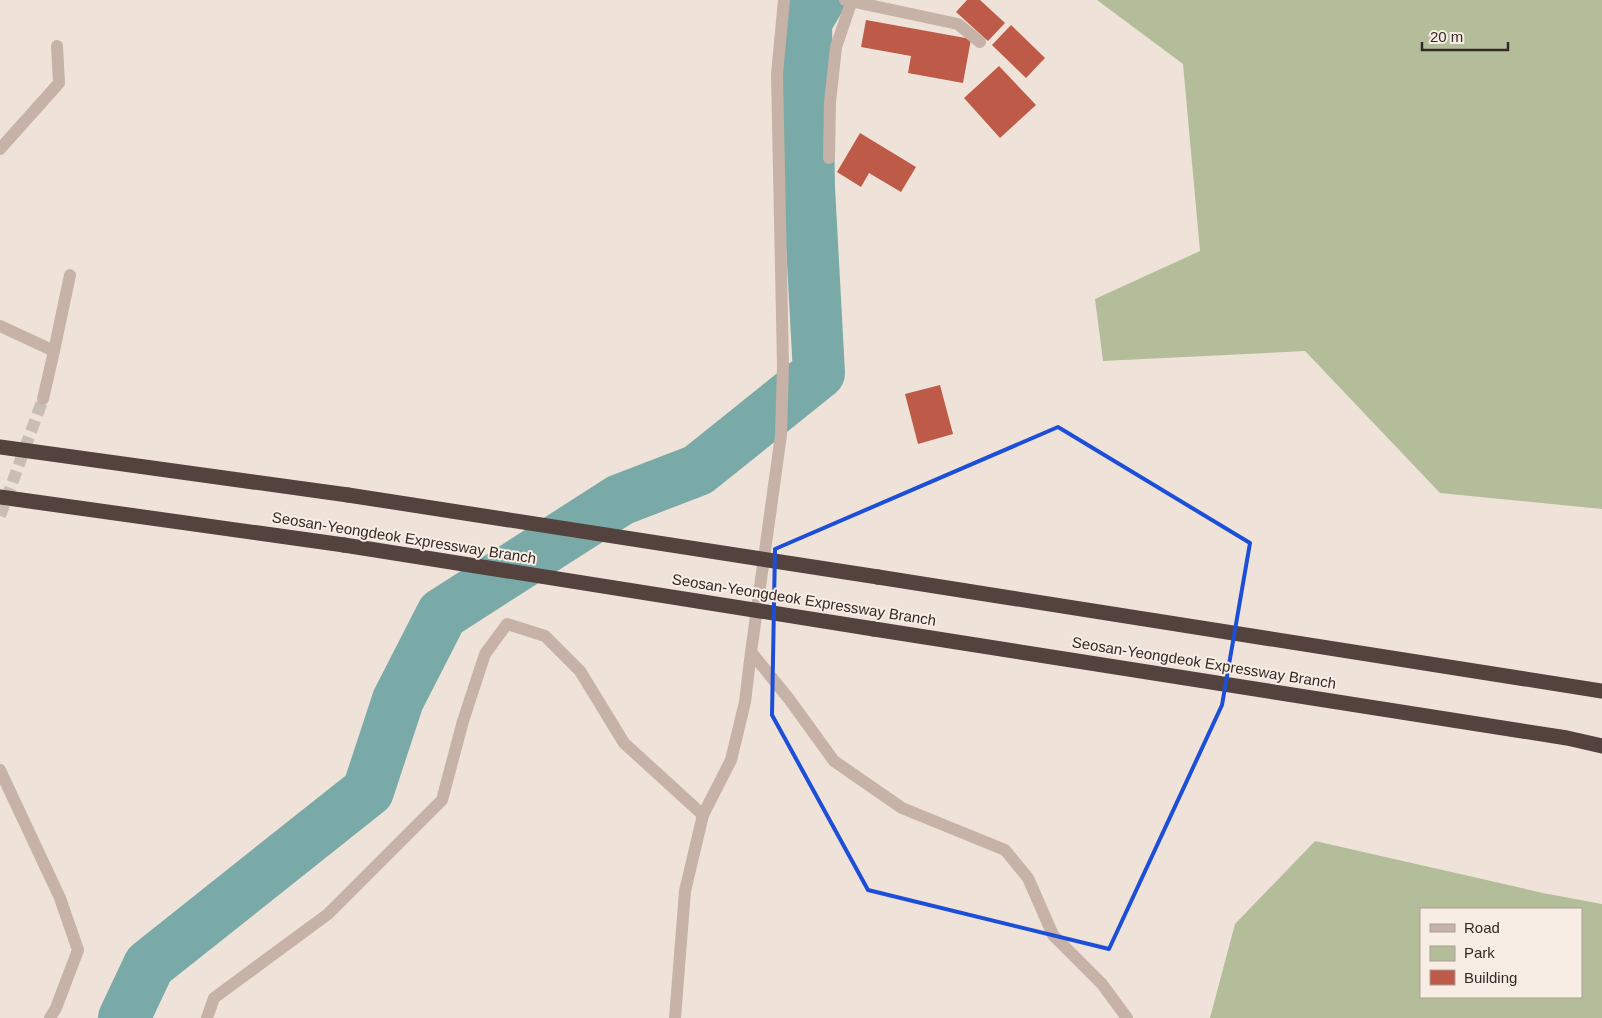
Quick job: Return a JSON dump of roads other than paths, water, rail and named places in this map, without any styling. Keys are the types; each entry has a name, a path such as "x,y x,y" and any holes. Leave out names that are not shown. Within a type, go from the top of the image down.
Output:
{"highway":[{"path":"0,447 348,494 1602,691"},
{"name":"Seosan-Yeongdeok Expressway Branch","path":"0,497 344,545 1567,738 1602,746"}],"street":[{"path":"675,1018 685,891 703,815 730,760 745,702 781,435 783,366 777,74 784,0"},
{"path":"829,158 830,102 836,47 849,0 958,24 980,42"},
{"path":"0,149 59,83 57,46"},
{"path":"44,400 70,275"},
{"path":"0,326 54,350"},
{"path":"207,1018 214,998 328,914 442,800 463,721 485,654 507,624 545,636 580,671 624,743 703,815"},
{"path":"751,652 789,699 834,761 902,808 1005,850 1028,878 1053,935 1102,984 1127,1018"},
{"path":"0,770 60,898 78,950 56,1008 50,1018"}],"waterway":[{"path":"124,1018 149,965 368,791 398,700 442,614 620,500 698,470 819,373 809,188 806,22 819,0"}],"tunnel":[{"path":"0,516 43,399"}]}
